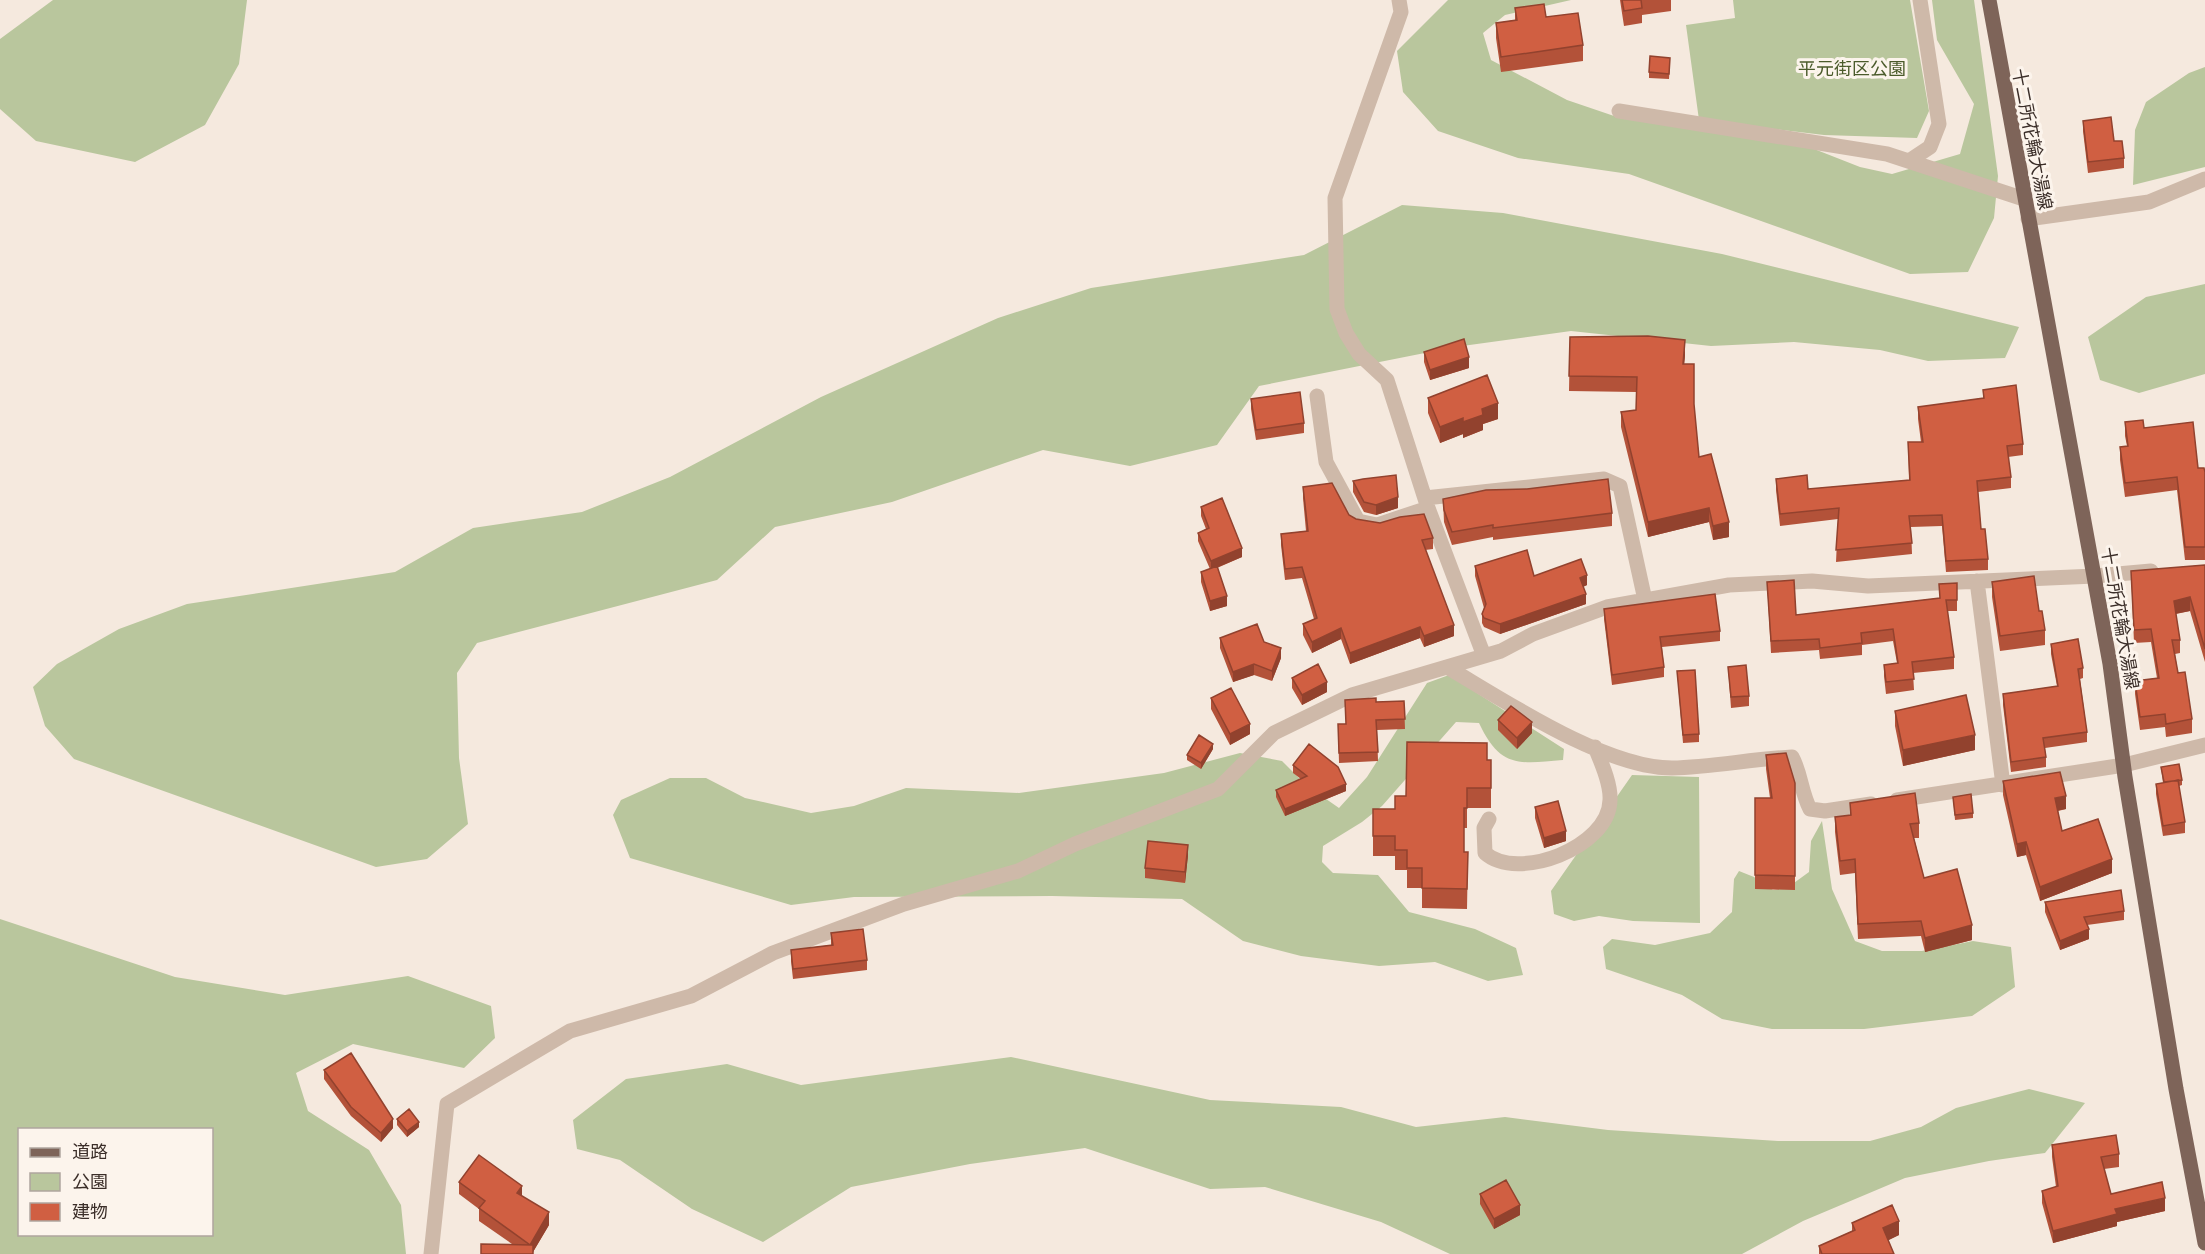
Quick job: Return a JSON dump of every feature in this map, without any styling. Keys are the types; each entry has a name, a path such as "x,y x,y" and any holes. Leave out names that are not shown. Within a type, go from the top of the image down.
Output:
{"main road":[{"name":"十二所花輪大湯線","path":"1989,0 2095,576 2176,1089 2205,1243"}],"street":[{"path":"1399,0 1401,12 1335,198 1337,309 1346,333 1359,354 1387,380 1426,503 1484,656"},
{"path":"1909,161 1930,147 1939,124 1920,0"},
{"path":"1619,111 1887,154 2024,199"},
{"path":"2028,219 2149,202 2205,179"},
{"path":"1317,396 1326,462 1358,521 1377,525 1426,503 1604,478 1620,486 1645,600"},
{"path":"431,1254 447,1104 570,1031 692,996 773,953 904,904 1018,871 1075,844 1218,789 1274,733 1352,695 1501,651 1533,634 1607,607 1729,585 1812,581 1868,586 2161,571"},
{"path":"1977,581 2003,785"},
{"path":"1448,667 1540,721 1616,757 1671,768 1792,757 1796,764 1803,795 1810,809 1825,810 2003,785 2124,765 2205,745"},
{"path":"1489,819 1484,828 1485,853 1494,861 1522,863 1558,856 1574,849 1601,830 1611,799 1594,747"}],"green space":[{"path":"53,0 247,0 239,64 205,125 135,162 36,141 0,109 0,39"},
{"path":"1448,0 1571,0 1505,15 1483,33 1491,60 1567,100 1617,117 1781,136 1860,167 1892,174 1960,154 1974,104 1937,40 1932,0 1974,0 1998,176 1994,218 1968,272 1910,274 1629,174 1518,158 1438,131 1403,92 1397,51"},
{"name":"平元街区公園","path":"1733,0 1910,0 1929,111 1917,138 1824,135 1699,120 1686,25 1735,18"},
{"path":"2205,67 2205,167 2133,185 2135,130 2146,102 2189,73"},
{"path":"1402,205 1503,213 1722,254 2019,327 2005,358 1928,361 1880,350 1794,342 1711,346 1571,331 1455,347 1259,386 1217,445 1130,466 1043,450 892,502 775,527 717,580 477,643 457,673 459,758 468,824 427,859 376,867 74,759 45,726 33,687 57,664 119,629 187,604 395,572 473,528 582,512 670,477 821,397 998,318 1091,288 1304,255"},
{"path":"2205,284 2205,374 2139,393 2100,380 2088,337 2146,297"},
{"path":"1449,675 1564,749 1563,760 1523,762 1512,760 1503,756 1495,748 1479,723 1456,722 1382,806 1362,822 1323,846 1322,862 1333,873 1378,875 1409,912 1475,929 1516,948 1523,975 1488,981 1435,962 1379,966 1301,956 1243,941 1182,899 1052,896 854,897 791,905 630,858 613,815 621,800 670,778 706,778 745,798 811,813 854,806 906,788 1019,793 1164,773 1240,753 1282,761 1306,785 1339,808 1367,777 1427,683"},
{"path":"1632,775 1699,777 1700,923 1633,921 1599,916 1574,921 1554,914 1551,891"},
{"path":"1822,821 1832,889 1855,941 1882,951 1922,951 1973,941 2011,947 2015,987 1972,1016 1864,1029 1772,1029 1722,1019 1682,995 1606,969 1603,947 1612,939 1655,945 1710,933 1732,912 1734,879 1739,871 1754,877 1773,890 1787,888 1809,872 1811,841"},
{"path":"0,919 175,977 285,995 408,976 491,1006 495,1038 464,1068 353,1044 296,1073 308,1111 369,1150 401,1205 406,1254 0,1254"},
{"path":"1011,1057 1210,1100 1341,1107 1416,1127 1505,1117 1608,1130 1778,1141 1870,1141 1921,1127 1956,1108 2029,1089 2085,1103 2045,1153 1989,1161 1905,1178 1803,1221 1742,1254 1450,1254 1381,1222 1265,1187 1210,1189 1085,1148 970,1164 851,1187 763,1242 692,1209 620,1160 577,1149 573,1120 626,1079 727,1064 801,1085"}],"building":[{"path":"1622,0 1641,0 1642,8 1624,11"},
{"path":"1544,4 1546,17 1578,13 1583,45 1501,57 1496,23 1517,20 1515,8"},
{"path":"1650,56 1670,58 1669,74 1649,72"},
{"path":"2111,117 2114,141 2122,141 2124,158 2088,162 2083,121"},
{"path":"1648,336 1685,340 1683,364 1694,364 1694,404 1699,457 1711,454 1729,522 1713,526 1709,508 1648,522 1621,412 1636,410 1637,377 1569,376 1570,337"},
{"path":"1464,339 1469,357 1430,370 1424,352"},
{"path":"1487,375 1498,403 1482,409 1483,415 1463,422 1463,418 1440,427 1428,398"},
{"path":"2016,385 2023,444 2007,446 2011,477 1977,481 1981,529 1985,529 1988,559 1946,561 1942,515 1909,516 1912,543 1836,550 1839,508 1780,514 1776,479 1807,475 1808,489 1910,480 1908,442 1923,442 1918,407 1984,398 1983,390"},
{"path":"1300,392 1304,423 1256,430 1251,399"},
{"path":"2143,420 2144,428 2193,422 2198,468 2204,468 2205,472 2205,547 2185,547 2177,477 2125,483 2120,447 2128,446 2125,422"},
{"path":"1396,475 1398,497 1376,505 1364,502 1353,481 1363,479"},
{"path":"1608,479 1612,513 1493,528 1493,525 1452,532 1444,510 1443,499 1486,490 1527,489"},
{"path":"1332,483 1349,515 1356,519 1380,523 1400,517 1424,514 1433,538 1422,540 1454,625 1424,636 1420,627 1350,653 1341,628 1312,642 1303,624 1317,618 1302,567 1285,569 1281,534 1308,531 1303,487"},
{"path":"1222,498 1242,548 1211,561 1198,533 1209,528 1201,507"},
{"path":"1527,550 1534,576 1581,559 1587,575 1580,578 1586,594 1500,624 1484,618 1482,614 1486,604 1475,566"},
{"path":"2205,565 2205,649 2190,597 2174,601 2180,640 2172,640 2178,673 2185,672 2192,719 2166,724 2165,714 2140,717 2135,681 2159,678 2151,629 2134,630 2131,571"},
{"path":"1217,566 1227,596 1210,601 1201,572"},
{"path":"2034,576 2039,611 2042,611 2045,630 2000,636 1992,582"},
{"path":"1794,580 1796,615 1940,598 1939,584 1957,583 1957,600 1946,600 1954,657 1912,662 1914,679 1886,682 1884,665 1898,663 1893,629 1861,633 1862,643 1820,648 1819,639 1771,641 1767,582"},
{"path":"1715,594 1720,631 1660,637 1664,667 1612,675 1604,609"},
{"path":"1257,624 1264,642 1281,648 1272,671 1254,664 1233,672 1220,638"},
{"path":"2078,639 2083,668 2078,669 2087,732 2043,738 2046,757 2011,762 2003,694 2058,686 2051,644"},
{"path":"1318,664 1327,682 1302,695 1292,678"},
{"path":"1746,665 1749,696 1731,697 1728,667"},
{"path":"1695,670 1699,734 1683,735 1677,671"},
{"path":"1231,688 1250,724 1230,734 1211,698"},
{"path":"1966,695 1975,735 1903,750 1895,711"},
{"path":"1376,698 1376,702 1404,701 1405,719 1376,720 1378,752 1339,753 1338,724 1346,724 1345,700"},
{"path":"1511,706 1532,722 1517,738 1498,720"},
{"path":"1199,735 1213,744 1201,763 1187,755"},
{"path":"1407,742 1487,743 1487,760 1491,760 1491,788 1467,788 1467,808 1464,808 1464,852 1468,852 1467,889 1422,888 1422,868 1407,868 1407,850 1395,850 1395,836 1373,836 1373,809 1395,809 1395,796 1406,796"},
{"path":"1309,744 1338,767 1346,784 1285,809 1276,790 1307,776 1293,765"},
{"path":"1786,753 1795,783 1795,876 1755,875 1755,798 1772,798 1766,755"},
{"path":"2179,764 2182,780 2164,782 2161,767"},
{"path":"2060,772 2066,796 2055,798 2062,831 2098,819 2112,859 2040,887 2026,842 2017,844 2003,781"},
{"path":"2178,780 2185,822 2163,826 2156,784"},
{"path":"1915,793 1919,823 1910,824 1924,878 1957,869 1972,925 1925,938 1921,921 1858,924 1855,859 1840,861 1835,817 1851,815 1850,803"},
{"path":"1971,794 1973,813 1955,815 1953,797"},
{"path":"1558,801 1566,831 1544,838 1535,807"},
{"path":"1148,841 1188,845 1185,872 1145,868"},
{"path":"2121,890 2124,911 2084,917 2089,929 2060,941 2045,902"},
{"path":"863,929 867,960 793,969 791,950 833,945 831,933"},
{"path":"351,1053 393,1119 381,1133 351,1107 324,1070"},
{"path":"409,1109 419,1122 407,1131 397,1119"},
{"path":"2116,1135 2119,1154 2101,1157 2111,1194 2162,1182 2165,1198 2115,1209 2117,1214 2053,1231 2042,1191 2058,1186 2052,1145"},
{"path":"479,1155 522,1186 517,1193 549,1212 530,1245 479,1208 485,1201 459,1182"},
{"path":"1506,1180 1520,1205 1494,1219 1480,1194"},
{"path":"1892,1205 1899,1221 1883,1228 1894,1254 1822,1254 1819,1246 1855,1230 1852,1223"},
{"path":"481,1244 533,1245 533,1254 481,1254"}]}
